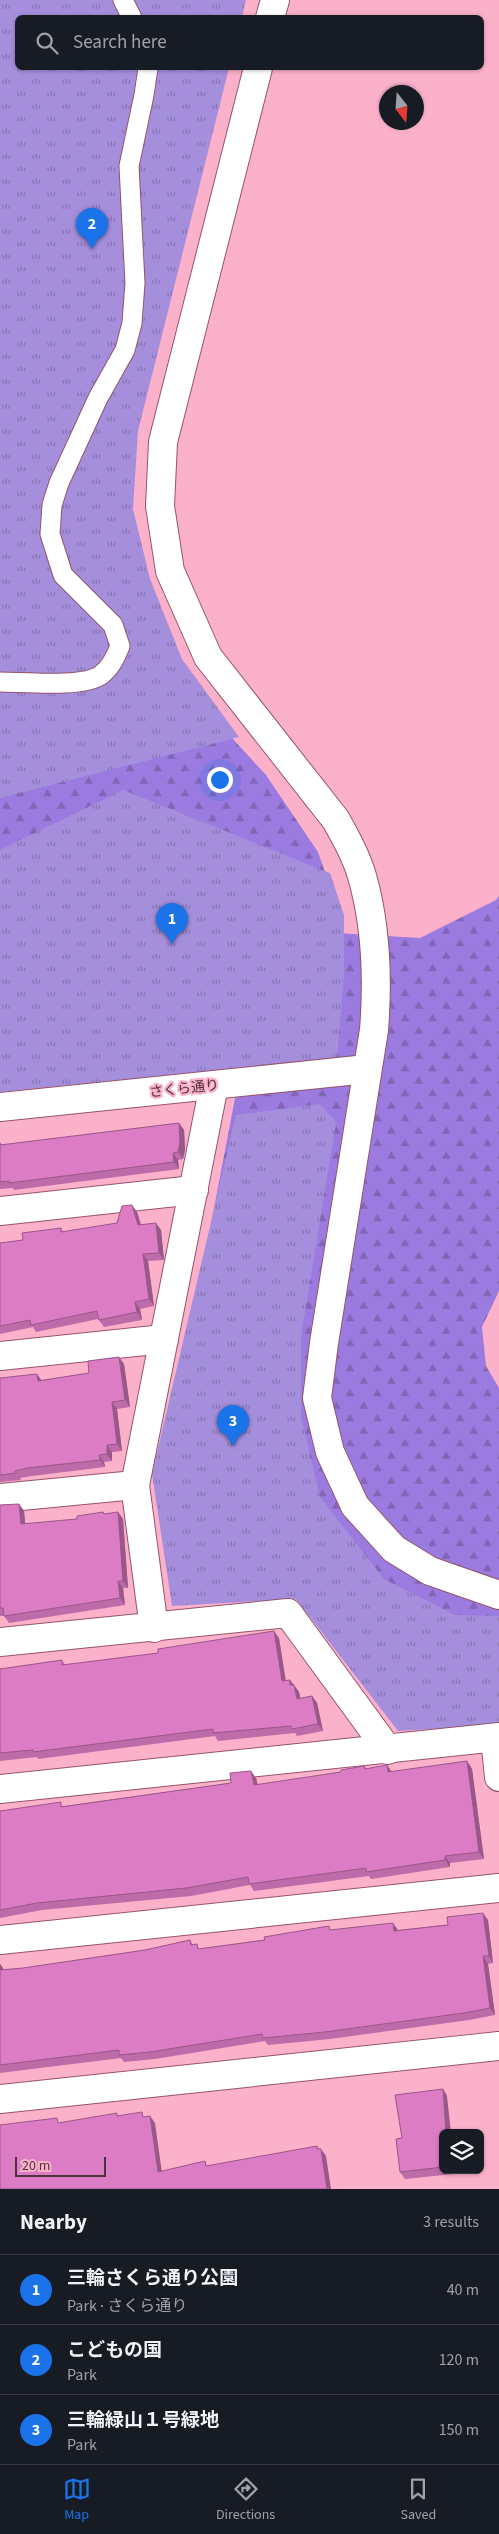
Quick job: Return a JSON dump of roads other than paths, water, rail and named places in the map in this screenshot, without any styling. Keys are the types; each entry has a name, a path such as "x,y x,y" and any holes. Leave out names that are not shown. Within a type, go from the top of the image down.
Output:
{"street":[{"path":"271,15 275,0"},
{"path":"257,70 163,442 160,506 170,571 208,657 336,820 351,847 362,875 372,922 377,994 368,1069 324,1343 317,1398 330,1452 356,1506 394,1549 430,1571 499,1595"},
{"name":"さくら通り","path":"0,1107 368,1069"},
{"path":"154,1628 135,1485 214,1085"},
{"path":"0,1211 194,1190"},
{"path":"0,1356 164,1339"},
{"path":"0,1498 135,1485"},
{"path":"0,1642 154,1628 288,1612 388,1750"},
{"path":"0,1789 497,1738 499,1777"},
{"path":"0,1940 499,1888"},
{"path":"0,2099 499,2046"}],"lane":[{"path":"123,0 130,15"},
{"path":"0,682 74,683 99,676 113,663 120,646 113,625 63,575 50,534 52,504 59,483 98,398 125,350 132,323 134,283 129,166 148,70"}],"place":[{"name":"こどもの国","path":"92,249"},
{"name":"三輪さくら通り公園","path":"172,944"},
{"name":"三輪緑山１号緑地","path":"233,1446"}]}
